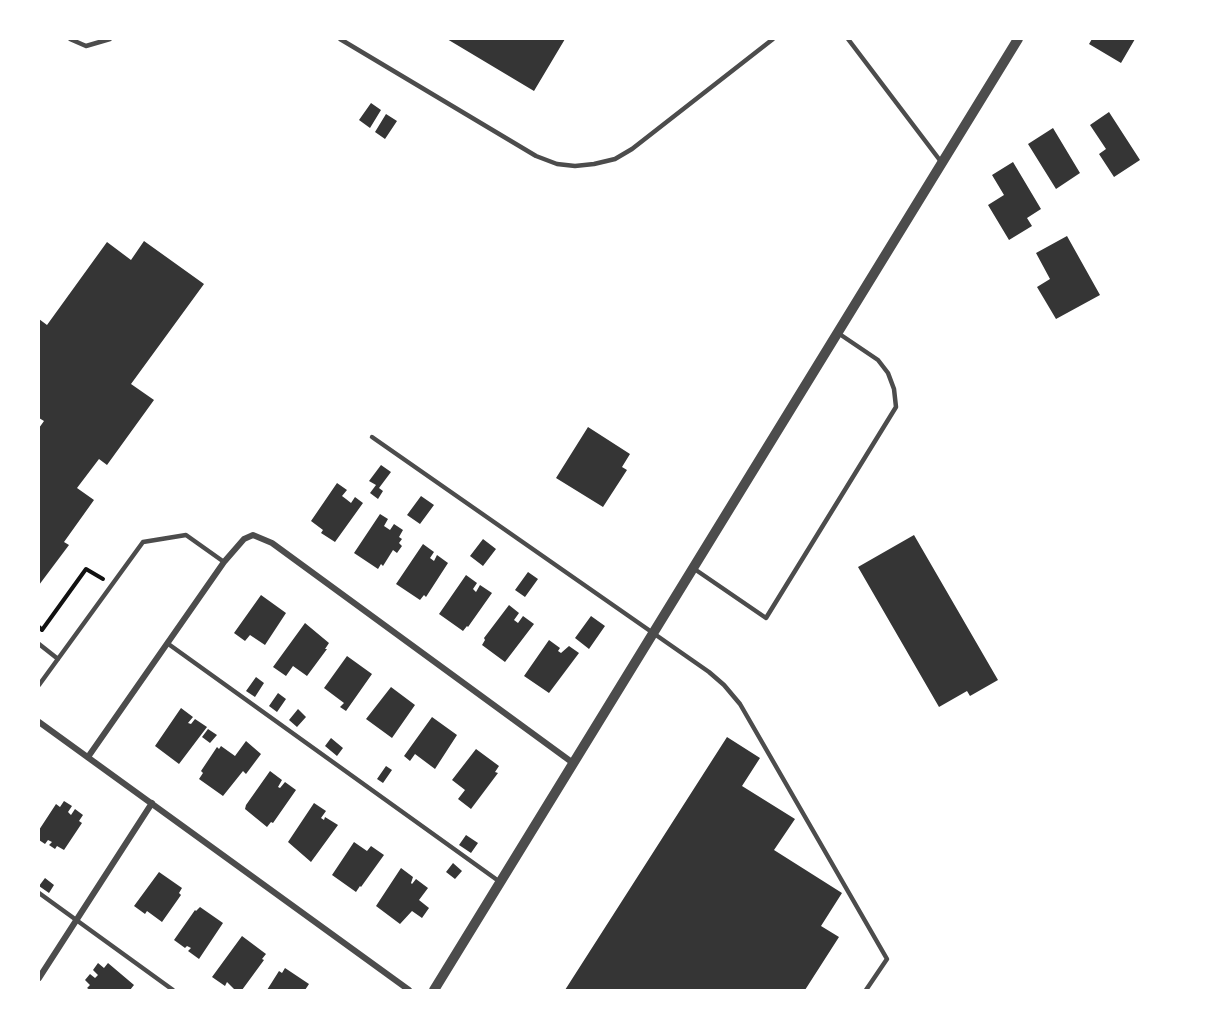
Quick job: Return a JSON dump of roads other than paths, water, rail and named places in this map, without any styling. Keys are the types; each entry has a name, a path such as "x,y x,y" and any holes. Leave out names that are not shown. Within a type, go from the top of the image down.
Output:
{"street":[{"path":"434,990 1018,39"},
{"path":"87,757 224,562 244,539 253,535 272,543 573,763"},
{"path":"39,722 409,990"},
{"path":"39,978 152,803"}],"lane":[{"path":"70,39 86,46 110,39"},
{"path":"340,39 536,156 557,164 575,166 615,159 773,39"},
{"path":"848,39 942,163"},
{"path":"693,568 766,618 896,407 894,389 888,373 878,360 838,333"},
{"path":"372,437 709,672 724,685 740,704 887,959 866,990"},
{"path":"39,685 143,542 186,536 224,562"},
{"path":"167,643 500,882"},
{"path":"39,644 58,658"},
{"path":"39,892 173,990"}]}
